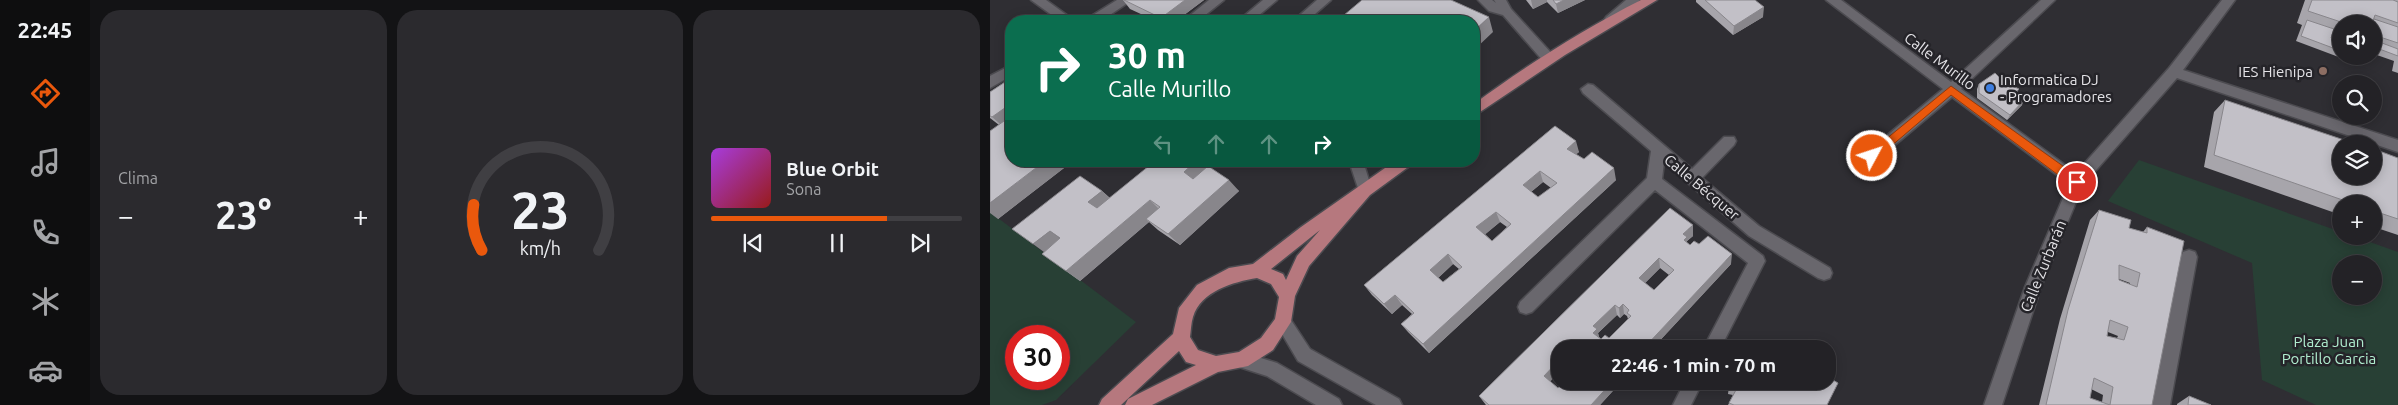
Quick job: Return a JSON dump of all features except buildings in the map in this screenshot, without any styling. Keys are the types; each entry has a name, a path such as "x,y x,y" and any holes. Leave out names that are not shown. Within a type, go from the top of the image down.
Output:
{"main road":[{"path":"1480,107 1549,58 1610,20 1651,0"},
{"path":"1216,364 1192,356 1182,338 1186,313 1203,290 1230,275 1257,271 1398,167"},
{"path":"1134,405 1216,364 1242,360 1267,344 1283,322 1287,296 1303,261 1365,190"},
{"path":"1257,271 1277,279 1287,296"},
{"path":"1108,405 1182,338"}],"street":[{"path":"1037,0 1059,15"},
{"path":"1104,14 1126,0"},
{"path":"1201,15 1218,0"},
{"path":"1252,15 1271,0"},
{"path":"1306,15 1324,0"},
{"path":"1484,0 1492,8 1507,12"},
{"path":"1500,0 1507,12 1549,58"},
{"path":"1610,20 1634,0"},
{"name":"Calle Murillo","path":"1832,0 2077,182"},
{"path":"1872,156 1951,90 2049,0"},
{"name":"Calle Zurbarán","path":"1993,405 2033,286 2077,182 2174,72 2229,0"},
{"path":"2174,72 2398,146"},
{"path":"990,83 1005,74"},
{"name":"Calle Bécquer","path":"1588,89 1754,231 1824,273"},
{"path":"1692,179 1730,142"},
{"path":"1526,307 1654,181 1658,150"},
{"path":"1358,167 1365,190"},
{"path":"1654,181 1756,261 1716,340"},
{"path":"2161,405 2189,257"},
{"path":"1283,322 1304,355 1393,405"},
{"path":"1242,360 1270,369 1333,405"},
{"path":"1682,405 1690,390"}],"green space":[{"name":"Plaza Juan Portillo Garcia","path":"2139,160 2332,229 2332,245 2378,245 2398,252 2398,405 2316,405 2262,380 2252,263 2108,201"},
{"path":"990,212 1136,322 1070,386 1070,325 1005,325 1005,390 1066,390 1056,400 1042,405 990,405"}],"place":[{"name":"IES Hienipa","path":"2323,71"},
{"name":"Informatica DJ - Programadores","path":"1990,88"}],"route":[{"path":"1872,156 1951,90 2077,182"}]}
